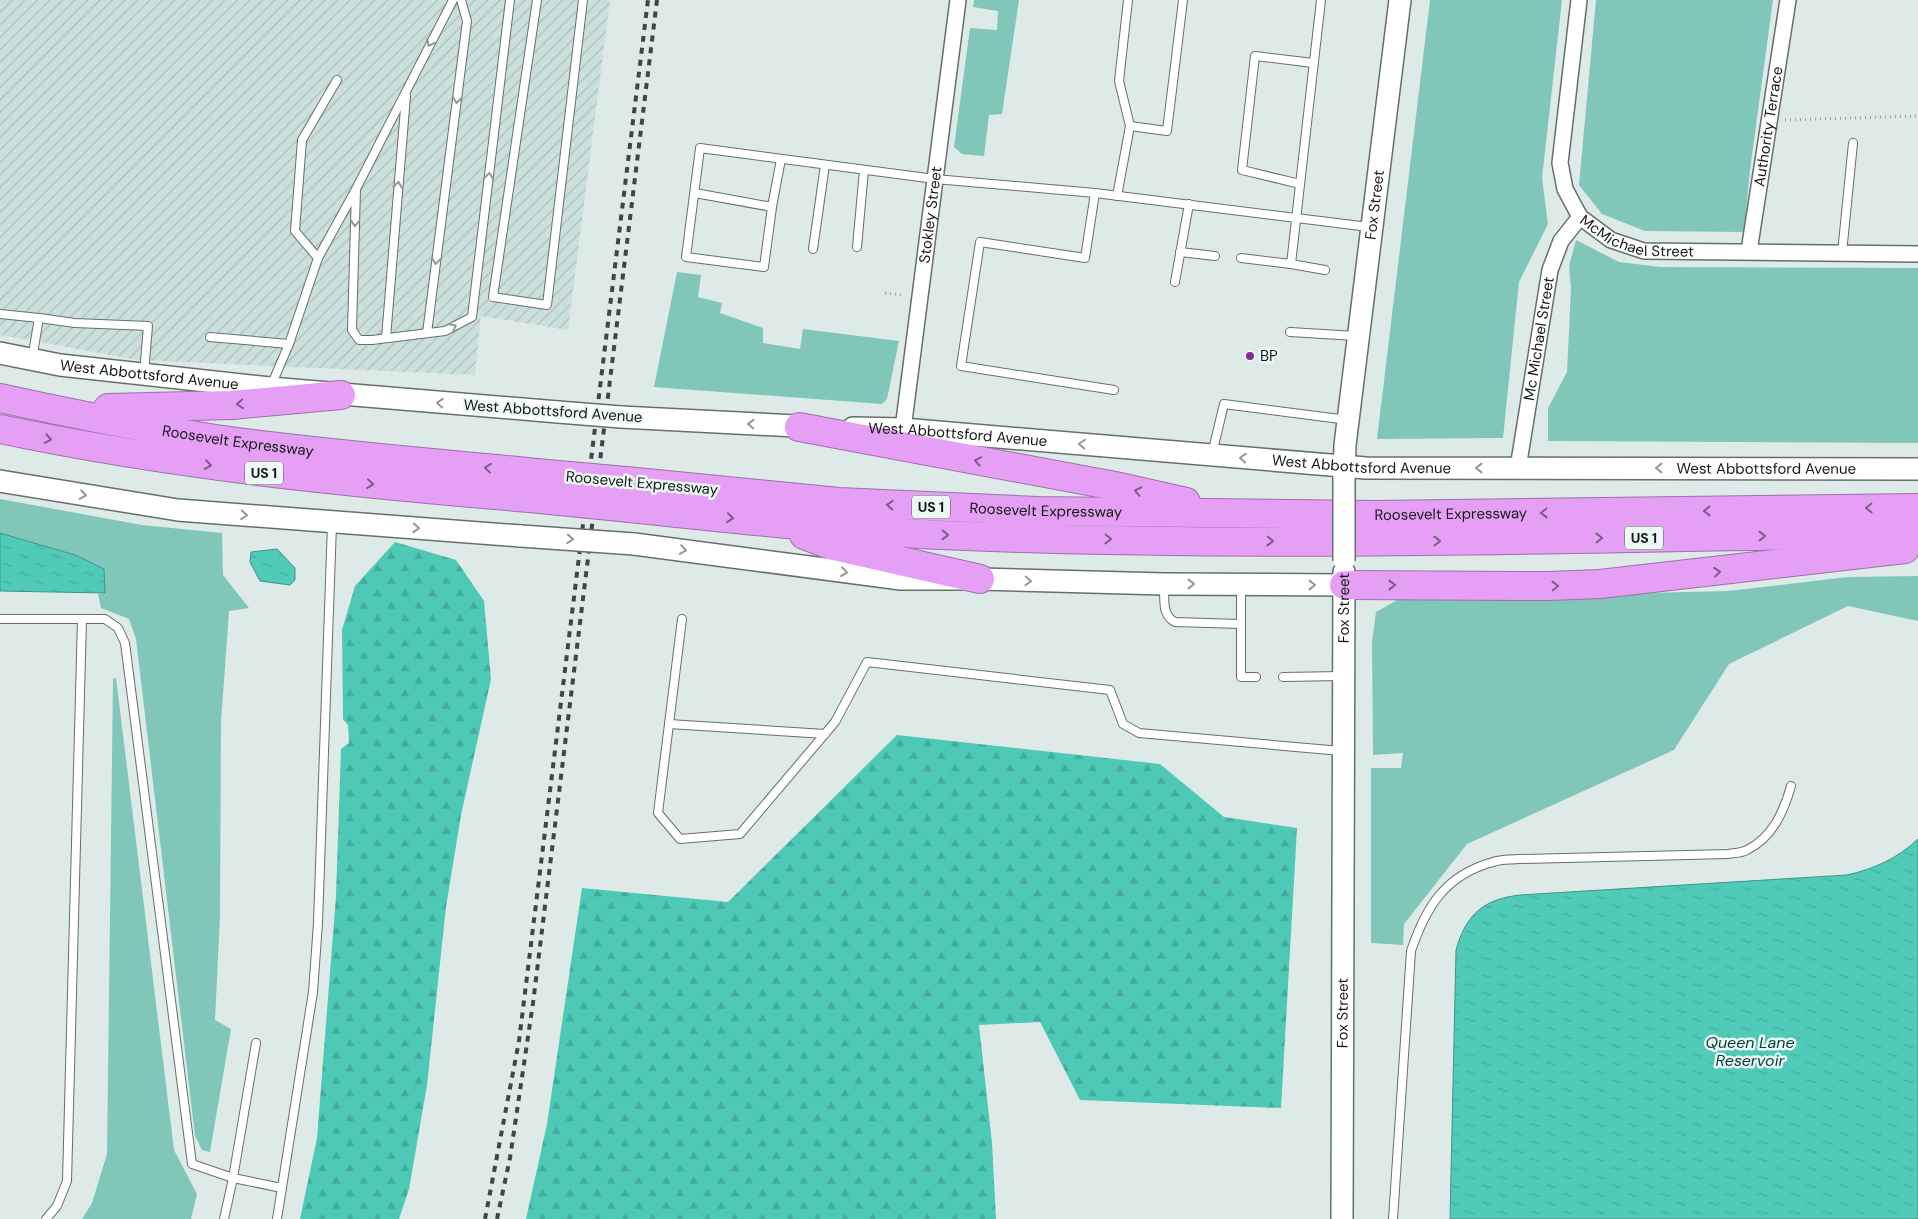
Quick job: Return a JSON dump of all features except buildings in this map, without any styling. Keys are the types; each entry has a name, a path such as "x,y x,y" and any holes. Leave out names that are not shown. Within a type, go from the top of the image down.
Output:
{"highway":[{"path":"48,408 213,406 341,395"},
{"name":"Roosevelt Expressway","path":"0,398 153,429 218,439 350,454 533,486 630,508 774,523 936,535 1371,542 1918,533"},
{"path":"799,427 1115,486 1236,514"},
{"name":"Roosevelt Expressway","path":"0,429 119,452 247,471 533,486 626,481 839,502 938,507 1037,511 1375,515 1918,508"},
{"path":"774,523 830,545 980,579"},
{"path":"1344,573 1549,586 1600,584 1658,579 1918,546"}],"street":[{"name":"Stokley Street","path":"903,429 958,0"},
{"name":"Fox Street","path":"1342,1219 1344,472 1348,420 1400,0"},
{"name":"McMichael Street","path":"1579,0 1560,163 1565,189 1580,217 1611,240 1644,251 1918,254"},
{"name":"Authority Terrace","path":"1750,251 1788,0"},
{"name":"Mc Michael Street","path":"1518,468 1550,270 1561,241 1580,217"},
{"name":"West Abbottsford Avenue","path":"0,353 60,365 341,395 558,412 799,427 903,429 1211,456 1344,472 1366,468 1918,469"},
{"path":"0,481 178,510 634,544 901,579 1241,585 1344,573"}],"lane":[{"path":"270,388 289,344 318,258 356,189 453,0"},
{"path":"427,333 467,21 461,0"},
{"path":"356,189 352,330 359,340 446,331 472,317 510,0"},
{"path":"537,0 493,296 547,304 583,0"},
{"path":"1117,196 1130,126 1119,81 1128,0"},
{"path":"1130,126 1168,131 1183,0"},
{"path":"1290,264 1297,218 1320,0"},
{"path":"1300,184 1242,170 1255,56 1314,63"},
{"path":"318,258 295,231 302,140 336,80"},
{"path":"386,338 406,91"},
{"path":"1842,253 1853,143"},
{"path":"781,159 764,267 686,257 700,148 864,170 1095,193 1372,227"},
{"path":"812,249 824,164"},
{"path":"858,247 864,170"},
{"path":"695,193 772,207"},
{"path":"1095,193 1085,258 980,242 961,366 1114,390"},
{"path":"1175,282 1189,204"},
{"path":"1180,252 1216,256"},
{"path":"1241,258 1325,270"},
{"path":"0,314 75,322 148,326 144,373"},
{"path":"32,360 39,318"},
{"path":"1290,332 1358,337"},
{"path":"210,337 289,344"},
{"path":"1211,456 1224,404 1348,420"},
{"path":"277,1219 313,992 317,943 332,522"},
{"path":"1164,584 1165,613 1169,619 1175,622 1242,624"},
{"path":"1241,585 1241,677 1256,677"},
{"path":"0,619 105,619 118,628 125,643 192,1164 233,1178 282,1188"},
{"path":"46,1219 56,1206 67,1180 82,619"},
{"path":"682,619 658,813 680,839 740,834 835,722 867,662 1110,690 1123,724 1138,733 1343,751"},
{"path":"1283,676 1343,676"},
{"path":"669,724 825,734"},
{"path":"1394,1219 1411,951 1419,927 1440,892 1456,879 1493,861 1728,854 1746,851 1771,830 1784,809 1791,786"},
{"path":"224,1219 233,1178 256,1043"}],"path":[{"path":"1769,120 1918,116"},
{"path":"885,293 903,295"}],"shaded area":[{"path":"0,0 610,0 568,330 481,316 475,375 138,360 0,335"},
{"path":"974,0 1019,0 1002,114 989,115 984,156 962,154 954,147 970,28 997,30 998,11 973,7"},
{"path":"1430,0 1562,0 1542,178 1548,224 1519,282 1503,438 1377,439"},
{"path":"1596,0 1773,0 1750,170 1744,232 1645,231 1602,214 1579,185"},
{"path":"1576,240 1619,262 1661,267 1918,268 1918,443 1548,441 1548,408 1567,372 1571,288 1569,266"},
{"path":"677,272 701,275 698,297 722,303 720,313 763,328 763,343 800,349 803,329 899,341 887,399 882,404 654,387"},
{"path":"0,499 142,525 222,533 223,575 249,608 229,611 221,722 220,916 215,1020 231,1029 210,1152 202,1150 195,1136 136,639 129,619 101,608 98,594 105,593 75,555 0,533"},
{"path":"1918,576 1918,621 1848,606 1729,664 1674,750 1467,844 1404,924 1403,945 1371,943 1371,768 1401,768 1403,753 1373,755 1372,642 1376,612 1399,599 1728,591 1848,577"},
{"path":"116,678 174,1150 197,1194 191,1219 82,1219 92,1203 107,1154 113,679"}],"green space":[{"path":"395,542 456,560 484,601 491,679 461,815 446,907 427,1085 409,1189 399,1219 300,1219 317,1138 336,896 341,749 349,743 348,725 343,719 342,630 355,586"},
{"path":"897,735 1160,764 1224,817 1297,828 1281,1108 1080,1100 1040,1022 979,1025 992,1143 996,1219 526,1219 547,1124 582,888 728,902"}],"water":[{"path":"0,533 75,555 104,569 105,593 0,591"},
{"path":"277,549 295,568 295,580 290,585 260,581 250,562 251,552"},
{"name":"Queen Lane Reservoir","path":"1918,839 1918,1219 1450,1219 1456,950 1465,927 1478,911 1496,900 1520,895 1847,875 1867,870 1885,862 1902,852"}],"railway":[{"path":"485,1219 519,1041 648,0"},
{"path":"497,1219 510,1158 533,1003 657,0"}],"place":[{"name":"BP","path":"1250,356"}]}
